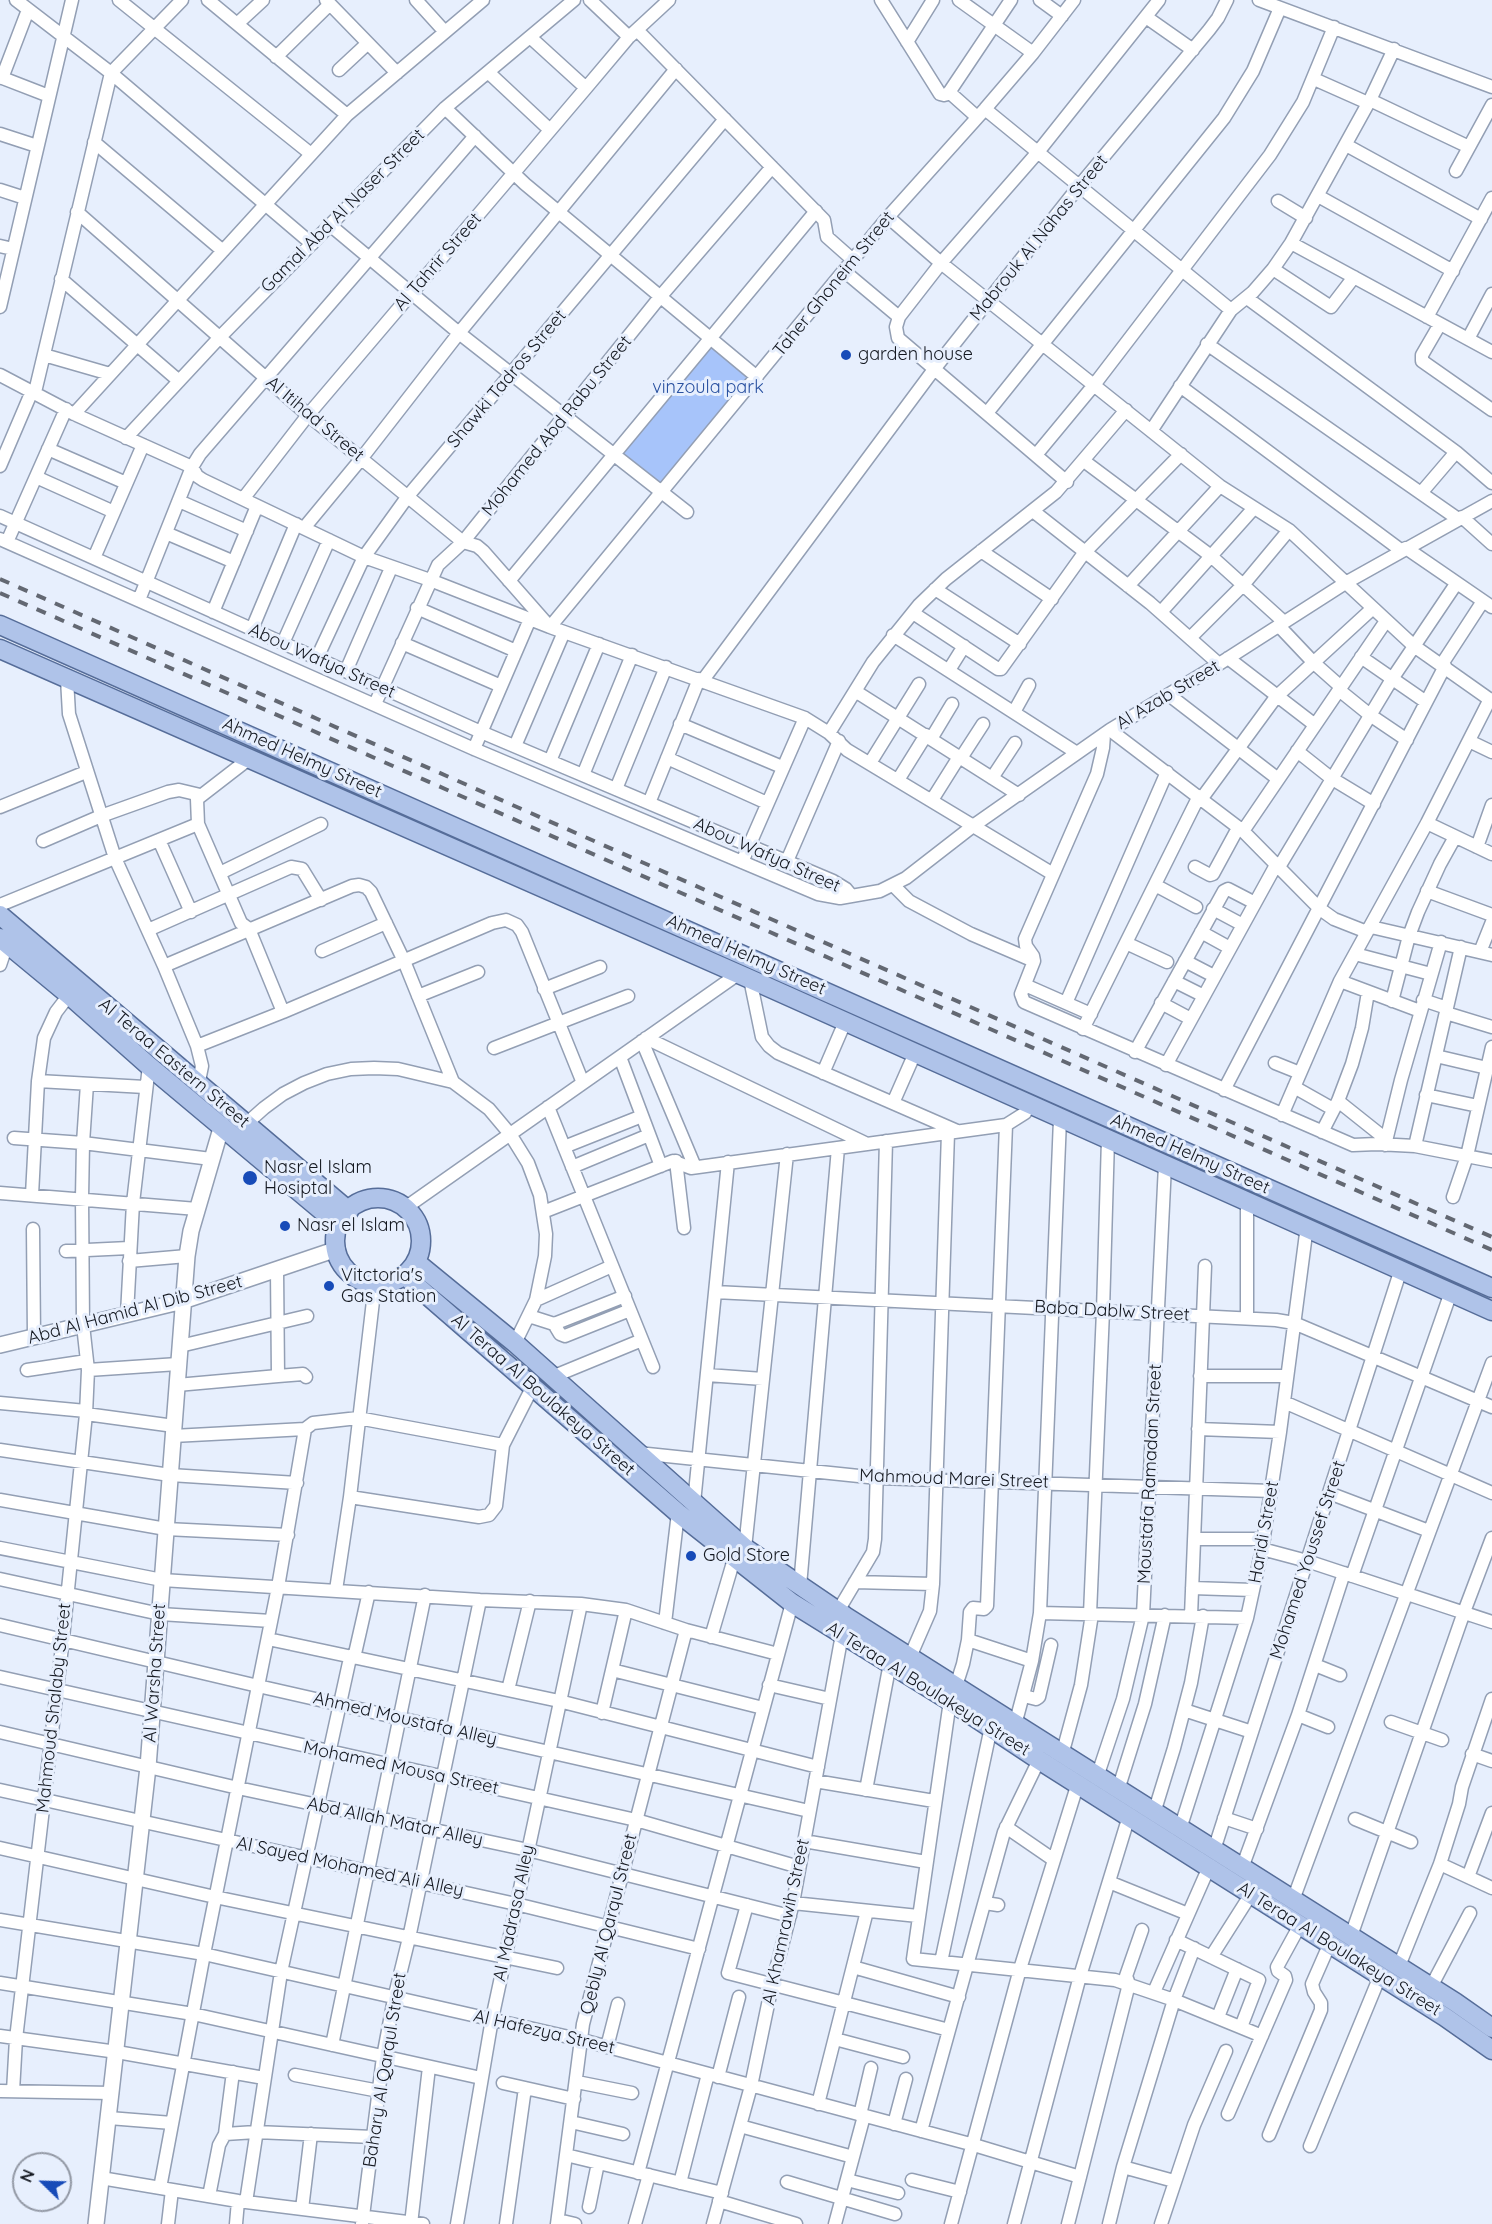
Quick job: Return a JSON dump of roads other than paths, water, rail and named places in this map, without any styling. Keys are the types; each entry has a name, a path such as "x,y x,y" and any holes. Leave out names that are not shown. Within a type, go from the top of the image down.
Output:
{"main road":[{"name":"Ahmed Helmy Street","path":"0,625 1492,1288"},
{"name":"Ahmed Helmy Street","path":"0,649 744,976 1492,1311"},
{"name":"Al Teraa Eastern Street","path":"0,915 246,1124 344,1218"},
{"name":"Al Teraa Eastern Street","path":"4,941 69,995 148,1066 344,1218"},
{"path":"376,1199 392,1200 405,1208 416,1221 421,1237 421,1246 410,1269 391,1282 375,1284 364,1281 349,1272 339,1258 337,1249 336,1236 344,1218 362,1202 376,1199"},
{"name":"Al Teraa Al Boulakeya Street","path":"410,1269 514,1343 694,1503 740,1553 792,1602 890,1663 1015,1725 1180,1829 1251,1894 1380,1976 1450,2010 1490,2022"},
{"name":"Al Teraa Al Boulakeya Street","path":"410,1269 533,1386 678,1513 740,1553 800,1586 910,1657 991,1727 1039,1760 1129,1816 1211,1858 1242,1868 1431,1987 1450,2010 1492,2050"}],"street":[{"path":"16,0 111,73 312,243"},
{"path":"0,306 72,0"},
{"path":"119,0 311,154"},
{"path":"0,466 33,391 44,355 111,73 182,0"},
{"path":"208,0 347,115"},
{"path":"237,24 262,0"},
{"path":"416,0 445,32"},
{"path":"3,541 15,523 48,449 70,412 110,374 347,115 483,0"},
{"name":"Gamal Abd Al Naser Street","path":"126,438 220,337 445,108 574,0"},
{"path":"591,0 676,69 825,220 827,237 853,260"},
{"name":"Al Tahrir Street","path":"243,499 308,415 550,130 633,34 669,0"},
{"path":"881,0 940,94 948,93 1038,152 1231,310"},
{"path":"907,42 933,0"},
{"path":"959,0 1033,52"},
{"path":"948,93 1011,0"},
{"path":"1040,0 1062,16"},
{"name":"Taher Ghoneim Street","path":"550,627 888,217 981,113 1074,0"},
{"path":"1067,482 898,339 896,331 899,317 941,263 1038,152 1159,0"},
{"name":"Mabrouk Al Nahas Street","path":"649,803 680,724 701,680 934,368 1080,185 1193,50 1218,18 1227,0"},
{"path":"1258,0 1492,87"},
{"path":"276,57 328,2 397,74"},
{"path":"987,413 1234,103 1265,47 1280,8"},
{"path":"28,10 1,77 49,96"},
{"path":"1146,18 1193,50"},
{"path":"1036,455 1094,385 1270,155 1314,79 1334,27"},
{"path":"530,37 586,88"},
{"path":"339,70 368,43"},
{"path":"1151,431 1231,310 1247,298 1273,269 1291,243 1369,102 1394,49"},
{"path":"252,629 300,526 362,459 459,333 676,69"},
{"path":"488,72 550,130"},
{"path":"1314,79 1469,147"},
{"path":"1456,171 1492,105"},
{"path":"445,108 514,173 757,377"},
{"name":"Shawki Tadros Street","path":"317,658 364,557 408,496 725,119"},
{"path":"0,134 37,146"},
{"path":"139,600 192,467 200,454 475,136"},
{"path":"94,142 223,251"},
{"path":"1346,145 1486,216"},
{"name":"Mohamed Abd Rabu Street","path":"375,704 438,565 464,542 660,297 772,167"},
{"path":"0,190 25,198"},
{"path":"1318,196 1453,271"},
{"path":"1427,317 1486,216 1492,198"},
{"path":"1278,201 1306,218"},
{"path":"509,581 816,211"},
{"name":"Al Itihad Street","path":"77,212 308,415 464,542 477,546 483,551 550,627"},
{"path":"888,217 941,263 1220,486 1289,530 1414,646 1491,700 1427,823 1340,981 1282,1115"},
{"path":"330,225 459,333 687,513"},
{"path":"1291,243 1492,352"},
{"path":"0,246 13,249"},
{"path":"1273,269 1331,307 1354,277"},
{"path":"844,271 899,317"},
{"path":"62,279 179,381"},
{"path":"1468,339 1492,294"},
{"path":"1247,298 1456,452 1492,483"},
{"path":"1440,324 1422,355 1422,361 1492,410"},
{"path":"1207,344 1460,518 1492,544"},
{"path":"44,355 110,374"},
{"path":"0,375 70,412 192,467 202,480 364,557 550,627 805,718 834,737 847,750 1053,874"},
{"path":"1180,386 1404,550 1488,604 1444,665 1320,909 1224,1090"},
{"path":"787,861 834,737 855,691 893,635 935,589 1067,482 1126,410"},
{"path":"94,558 143,445"},
{"path":"48,449 126,483"},
{"path":"1421,493 1456,452"},
{"path":"912,613 998,669 1004,667 1084,552 1181,454"},
{"path":"1084,461 1211,556 1244,584 1340,689 1370,715 1407,740"},
{"path":"36,477 114,512"},
{"path":"1128,586 1220,486"},
{"path":"179,501 247,531"},
{"name":"Al Azab Street","path":"851,895 880,891 906,878 973,826 1107,732 1224,661 1347,582 1492,501"},
{"path":"213,612 257,506"},
{"path":"1161,612 1254,508"},
{"path":"1033,511 1161,612 1190,638 1315,725"},
{"name":"Abou Wafya Street","path":"0,516 481,732 840,884 851,895 840,898 818,894 474,749 3,541"},
{"path":"1190,638 1244,584 1289,530"},
{"path":"166,533 234,562"},
{"path":"283,643 329,540"},
{"path":"981,550 1052,598"},
{"path":"346,671 391,568"},
{"path":"1166,1065 1277,866 1392,679 1456,584"},
{"path":"935,589 1020,644"},
{"path":"417,608 516,651"},
{"path":"1083,1029 1201,797 1276,697 1373,608"},
{"path":"474,749 530,619"},
{"path":"1195,867 1210,875 1213,874 1241,829 1386,621"},
{"path":"515,746 564,632"},
{"path":"893,635 1077,753"},
{"path":"402,643 501,686"},
{"path":"550,761 599,644"},
{"path":"949,670 964,646"},
{"path":"583,775 632,656"},
{"path":"1361,657 1426,702"},
{"path":"616,789 666,667"},
{"path":"67,679 69,714 115,858 197,1046 202,1066 200,1076 195,1081"},
{"path":"870,763 919,684"},
{"path":"1014,712 1029,685"},
{"path":"855,691 1018,795"},
{"path":"1168,695 1278,779"},
{"path":"898,780 952,704"},
{"path":"742,862 805,718"},
{"path":"680,724 782,767"},
{"path":"932,800 983,724"},
{"path":"1492,922 1486,953 1342,923 1320,909 1241,829 1167,772 1107,732 1097,774 1025,939 1034,961 1021,997 1027,1004 1083,1029 1353,1145 1386,1142 1492,1161"},
{"path":"1469,741 1492,752"},
{"path":"992,778 1015,743"},
{"path":"1297,751 1331,778 1374,804"},
{"path":"250,758 200,795 196,803 198,824 241,923 249,929 283,1012"},
{"path":"667,758 767,803"},
{"path":"0,807 86,772"},
{"path":"1066,1003 1167,772"},
{"path":"43,841 101,816 168,792 179,790 200,795"},
{"path":"1477,847 1492,805"},
{"path":"1427,823 1492,854"},
{"path":"0,904 198,824"},
{"path":"220,873 321,824"},
{"path":"1392,1001 1409,936 1427,891 1455,837"},
{"path":"159,840 191,912"},
{"path":"148,930 291,867 297,867 306,874 321,900"},
{"path":"893,885 909,901 971,934 1034,961"},
{"path":"1155,885 1196,907"},
{"path":"164,966 352,886 366,887 371,892 404,961 453,1082"},
{"path":"1135,1052 1224,891 1228,889 1255,903"},
{"path":"1427,891 1492,915"},
{"path":"1214,909 1243,925"},
{"path":"197,1046 492,923 506,920 517,925 522,932 583,1083"},
{"path":"322,951 386,923"},
{"path":"1201,932 1230,948"},
{"path":"0,965 4,941"},
{"path":"1386,1142 1441,942"},
{"path":"1126,943 1167,962"},
{"path":"1414,1146 1461,947"},
{"path":"1355,954 1431,974"},
{"path":"1185,961 1214,976"},
{"path":"544,989 600,967"},
{"path":"418,996 478,972"},
{"path":"405,1208 644,1040 744,976 762,1036 778,1053 953,1132"},
{"path":"1174,981 1204,996"},
{"path":"1340,981 1392,1001 1446,1011 1492,1027"},
{"path":"1025,985 1091,1014"},
{"path":"1322,1131 1335,1105 1358,1046 1368,992"},
{"path":"32,1195 38,1081 48,1029 69,995"},
{"path":"494,1048 628,996"},
{"path":"1161,1003 1191,1019"},
{"path":"823,1073 845,1022"},
{"path":"644,1040 866,1144"},
{"path":"644,1040 695,1167"},
{"path":"1453,1197 1467,1156 1492,1047"},
{"path":"893,1103 915,1053"},
{"path":"1436,1056 1487,1068"},
{"path":"620,1057 661,1166"},
{"path":"1275,1063 1300,1073"},
{"path":"127,1314 129,1248 137,1150 148,1066"},
{"path":"246,1124 283,1094 327,1074 351,1069 398,1069 453,1082 489,1109 510,1134 531,1171 543,1212 545,1256 536,1300 514,1343"},
{"path":"38,1081 145,1087"},
{"name":"Mahmoud Shalaby Street","path":"6,2091 16,2039 38,1856 86,1413 87,1365 83,1325 82,1198 87,1084"},
{"path":"1294,1087 1335,1105 1386,1142"},
{"path":"1426,1095 1479,1106"},
{"path":"543,1212 676,1161 686,1167 695,1167 1006,1125 1024,1113 1029,1105"},
{"path":"548,1107 653,1367"},
{"path":"564,1147 642,1116"},
{"path":"1015,1725 1032,1661 1040,1613 1060,1119"},
{"name":"Al Warsha Street","path":"96,2224 143,1822 187,1256 197,1209 222,1125"},
{"path":"1006,1125 987,1606 984,1609 973,1608 970,1612 968,1640 953,1694 934,1801 912,1959 1115,1980 1154,1992 1262,2036"},
{"path":"910,1657 930,1611 933,1584 941,1303 953,1132"},
{"path":"572,1167 649,1135"},
{"path":"14,1138 83,1143 211,1159"},
{"path":"1062,1755 1081,1685 1091,1614 1104,1311 1108,1139"},
{"path":"841,1613 875,1546 886,1141"},
{"path":"800,1586 838,1148"},
{"path":"711,1636 740,1553 754,1466 787,1154"},
{"path":"676,1161 684,1228"},
{"path":"694,1503 728,1162"},
{"name":"Moustafa Ramadan Street","path":"1097,1777 1123,1700 1143,1615 1165,1165"},
{"path":"0,1193 197,1209"},
{"path":"1247,1201 1247,1317"},
{"name":"Haridi Street","path":"1180,1829 1247,1618 1263,1544 1307,1227"},
{"path":"33,1229 34,1337"},
{"path":"66,1251 129,1248"},
{"name":"Abd Al Hamid Al Dib Street","path":"0,1345 183,1301 337,1249"},
{"path":"129,1261 187,1256"},
{"path":"536,1300 612,1266"},
{"path":"1154,1813 1184,1710 1197,1616 1192,1588 1205,1266"},
{"name":"Mohamed Youssef Street","path":"1154,1992 1211,1858 1401,1269"},
{"path":"277,1270 278,1376"},
{"path":"336,1590 350,1497 375,1284"},
{"name":"Baba Dablw Street","path":"715,1292 1247,1317 1294,1323 1492,1407"},
{"path":"1242,1868 1348,1574 1375,1510 1451,1292"},
{"path":"557,1329 625,1296"},
{"path":"529,1316 557,1329 565,1336 630,1310"},
{"path":"180,1346 307,1316"},
{"path":"552,1377 642,1340"},
{"path":"1293,1900 1492,1363"},
{"path":"27,1370 87,1365 178,1364"},
{"path":"177,1385 303,1374 306,1377"},
{"path":"707,1375 763,1379"},
{"path":"1200,1376 1287,1376"},
{"path":"350,1497 485,1516 494,1511 503,1445 533,1386"},
{"path":"1284,1401 1492,1493"},
{"path":"0,1404 86,1413 173,1431 305,1429 313,1423 358,1418 503,1445"},
{"path":"168,2224 166,2189 172,2123 288,1535 305,1429"},
{"path":"1198,1429 1280,1432"},
{"path":"0,1450 170,1475 297,1483"},
{"name":"Mahmoud Marei Street","path":"637,1453 878,1478 1272,1491"},
{"path":"1329,1493 1429,1531"},
{"path":"0,1500 166,1528 288,1535"},
{"path":"665,1623 678,1513"},
{"path":"1351,1936 1464,1612 1488,1562 1492,1538"},
{"path":"1194,1539 1263,1544 1307,1561 1492,1622"},
{"path":"0,1548 162,1580 581,1604 626,1610 686,1630 778,1654"},
{"path":"0,1579 160,1614 271,1621"},
{"path":"855,1582 933,1584"},
{"path":"1192,1588 1253,1590"},
{"path":"236,2224 256,2132 281,1972 340,1704 369,1592"},
{"path":"332,2045 425,1595"},
{"name":"Bahary Al Qarqul Street","path":"363,2220 383,2057 480,1600"},
{"path":"508,1690 530,1601"},
{"path":"635,2224 668,2062 792,1602"},
{"name":"Al Madrasa Alley","path":"457,2224 492,2019 581,1604"},
{"path":"602,1713 626,1610"},
{"name":"Al Khamrawih Street","path":"713,2224 751,2086 772,1985 793,1903 842,1635 841,1613"},
{"path":"1040,1613 1247,1618"},
{"path":"1118,1790 1145,1704 1165,1615"},
{"name":"Ahmed Moustafa Alley","path":"0,1625 810,1812"},
{"name":"Qebly Al Qarqul Street","path":"557,2222 583,2024 686,1630"},
{"path":"268,1639 559,1701 818,1767"},
{"path":"968,1640 1032,1661"},
{"path":"1024,1696 1036,1700 1039,1697 1050,1645"},
{"path":"866,1790 890,1663"},
{"path":"1315,1665 1340,1675"},
{"path":"612,1670 763,1708"},
{"name":"Mohamed Mousa Street","path":"0,1677 636,1820 799,1867"},
{"path":"770,1685 830,1699"},
{"path":"1399,1966 1440,1864 1472,1754 1492,1699"},
{"path":"1184,1710 1252,1732"},
{"path":"1298,1715 1328,1727"},
{"path":"1392,1722 1442,1740"},
{"path":"940,1962 991,1727"},
{"name":"Abd Allah Matar Alley","path":"0,1732 238,1788 528,1850 790,1916"},
{"path":"1472,1754 1492,1761"},
{"path":"921,2131 1006,1827 1039,1760"},
{"path":"815,1781 934,1801"},
{"path":"951,2224 1020,1969 1078,1783"},
{"name":"Al Sayed Mohamed Ali Alley","path":"0,1790 516,1904 699,1949"},
{"path":"1468,1876 1492,1813"},
{"path":"1014,2224 1080,1976 1129,1816"},
{"path":"1224,1818 1257,1829"},
{"path":"1355,1819 1411,1842"},
{"path":"1006,1827 1054,1860"},
{"path":"804,1841 926,1862"},
{"path":"0,1848 215,1897 556,1968"},
{"path":"1440,1864 1492,1888"},
{"path":"1109,1882 1188,1914"},
{"path":"1211,1957 1251,1894"},
{"path":"793,1903 918,1916"},
{"path":"985,1903 998,1905"},
{"path":"747,1905 728,1972 949,2030"},
{"path":"818,2104 867,1911"},
{"path":"1431,1987 1470,1913"},
{"name":"Al Hafezya Street","path":"0,1920 204,1954 582,2040 974,2145 1080,2177"},
{"path":"1228,2114 1286,1980 1277,1966 1300,1925"},
{"path":"1068,2224 1128,1984 1126,1976 1142,1930"},
{"path":"1176,1940 1259,1980 1241,2026"},
{"path":"1269,2136 1322,2010 1312,1984 1330,1943"},
{"path":"1109,2224 1123,2167 1174,2000 1194,1948"},
{"path":"853,1967 959,1997"},
{"path":"1218,2017 1237,1969"},
{"path":"1310,2146 1380,1976"},
{"path":"0,1983 192,2014 481,2078"},
{"path":"680,2183 739,1997"},
{"path":"607,2047 618,2004"},
{"path":"0,2036 117,2052 264,2078"},
{"path":"835,2039 903,2057"},
{"path":"1161,2224 1194,2125 1226,2051"},
{"path":"101,2178 363,2220 415,2224 429,2067"},
{"path":"835,2224 853,2157 871,2068"},
{"path":"209,2196 219,2145 225,2134 233,2072"},
{"path":"294,2075 379,2091"},
{"path":"894,2124 906,2079"},
{"path":"577,2082 632,2093"},
{"path":"503,2083 574,2098"},
{"path":"506,2224 525,2088"},
{"path":"6,2091 112,2093"},
{"path":"109,2118 172,2123"},
{"path":"571,2122 623,2134"},
{"path":"740,2126 853,2157"},
{"path":"225,2134 256,2132 373,2137"},
{"path":"302,2209 311,2134"},
{"path":"566,2155 680,2183 796,2224"},
{"path":"589,2207 598,2163"},
{"path":"1123,2167 1174,2181"},
{"path":"846,2180 898,2193"},
{"path":"912,2180 960,2192"},
{"path":"787,2182 895,2214"},
{"path":"557,2222 575,2224"}],"railway":[{"path":"0,579 1492,1237"},
{"path":"0,593 1492,1250"}],"place":[{"name":"garden house","path":"846,355"},
{"name":"Nasr el Islam Hosiptal","path":"250,1178"},
{"name":"Nasr el Islam","path":"285,1226"},
{"name":"Vitctoria's Gas Station","path":"329,1286"},
{"name":"Gold Store","path":"691,1556"}],"park label":[{"name":"vinzoula park","path":"708,388"}]}
